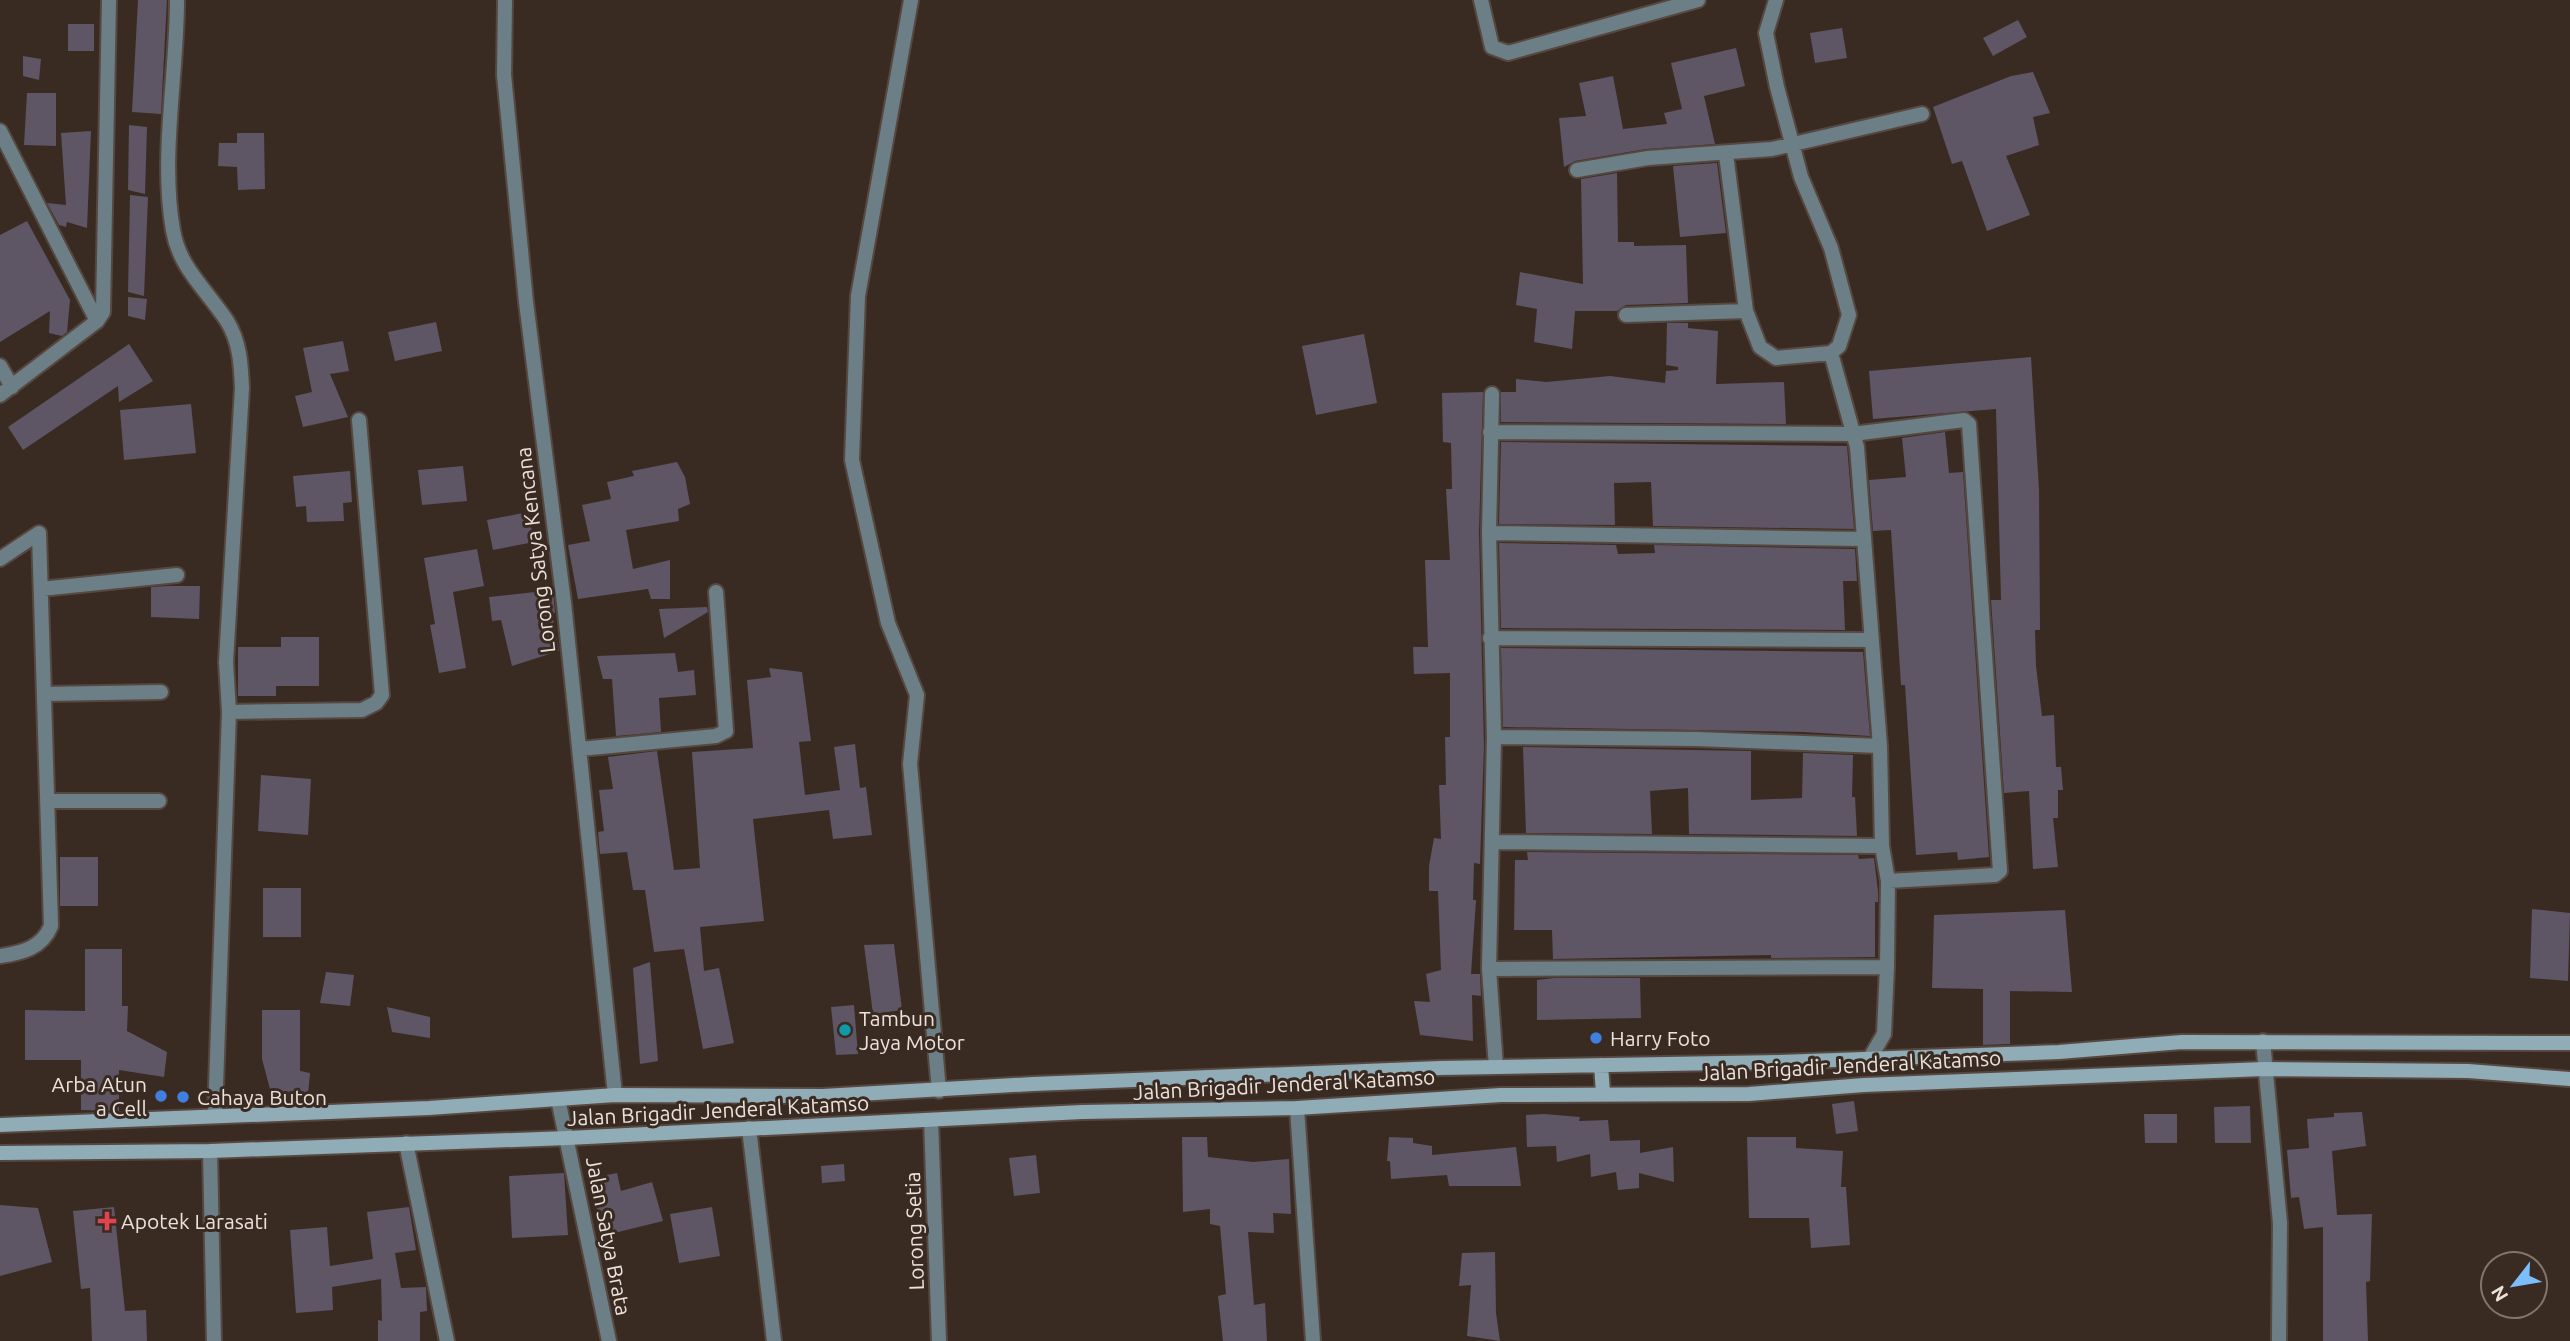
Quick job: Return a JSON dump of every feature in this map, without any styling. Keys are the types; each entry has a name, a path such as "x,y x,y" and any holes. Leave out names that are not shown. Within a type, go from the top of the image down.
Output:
{"main road":[{"name":"Jalan Brigadir Jenderal Katamso","path":"0,1125 429,1108 615,1096 780,1097 939,1091 1033,1084 1496,1067 1870,1058 2263,1041 2570,1043"},
{"path":"2329,1068 2331,1042"},
{"path":"1601,1065 1602,1093"},
{"name":"Jalan Brigadir Jenderal Katamso","path":"0,1153 210,1152 568,1139 1082,1112 1297,1108 1406,1099 1602,1093 1749,1094 1864,1085 2264,1069 2468,1071 2570,1079"}],"street":[{"path":"0,366 6,391 97,321 103,312 109,0"},
{"path":"177,0 170,155 173,231 187,269 227,322 240,355 242,388 226,662 229,712 215,1115"},
{"name":"Lorong Satya Kencana","path":"505,0 504,75 525,289 580,749 615,1096"},
{"path":"911,0 858,296 852,460 888,623 916,695 910,764 939,1091"},
{"path":"1481,0 1492,47 1508,53 1698,0"},
{"path":"1726,154 1746,311 1760,347 1776,358 1830,353 1839,346 1849,315 1843,284 1801,177 1766,33 1776,0"},
{"path":"1577,170 1648,158 1726,154 1794,144 1922,114"},
{"path":"0,131 97,321"},
{"path":"1626,315 1746,311"},
{"path":"1830,353 1857,447 1880,746 1882,846 1888,881 1884,1034 1870,1058"},
{"path":"1492,394 1489,533 1494,737 1489,969 1496,1067"},
{"path":"229,712 362,710 376,703 382,695 359,420"},
{"path":"1490,432 1853,434 1964,420 1971,433 2000,870 1995,875 1888,881"},
{"path":"0,559 39,533 51,926 46,937 30,950 0,957"},
{"path":"1489,533 1862,539"},
{"path":"41,589 177,575"},
{"path":"580,749 716,736 726,731 716,592"},
{"path":"1490,638 1871,640"},
{"path":"44,694 161,692"},
{"path":"1494,737 1696,739 1880,746"},
{"path":"47,802 159,801"},
{"path":"1492,842 1882,846"},
{"path":"1489,969 1887,967"},
{"path":"2263,1041 2280,1223 2279,1341"},
{"name":"Jalan Satya Brata","path":"558,1099 609,1341"},
{"path":"1297,1108 1313,1341"},
{"name":"Lorong Setia","path":"931,1120 939,1341"},
{"path":"749,1128 774,1341"},
{"path":"406,1143 447,1341"},
{"path":"210,1152 214,1341"}],"building":[{"path":"138,0 167,0 161,114 132,112"},
{"path":"2018,20 2027,37 1993,56 1983,38"},
{"path":"68,24 94,24 94,51 68,51"},
{"path":"1842,28 1847,58 1815,63 1810,33"},
{"path":"1736,48 1745,86 1704,96 1715,144 1646,149 1575,161 1564,167 1559,118 1586,116 1579,83 1613,76 1623,129 1667,124 1664,113 1682,109 1671,63"},
{"path":"23,56 41,59 39,80 23,76"},
{"path":"2033,72 2050,113 2033,117 2039,145 2006,156 2030,215 1987,231 1962,161 1952,164 1933,107 2011,76"},
{"path":"27,93 56,93 56,146 24,145"},
{"path":"129,125 147,127 145,194 128,190"},
{"path":"91,131 87,228 67,222 66,227 59,225 47,203 66,205 61,133"},
{"path":"237,133 264,133 265,189 238,190 237,167 218,166 219,143 237,143"},
{"path":"1717,163 1726,233 1680,237 1673,166"},
{"path":"1617,173 1618,242 1634,242 1634,246 1686,245 1688,303 1626,305 1617,311 1575,311 1572,349 1534,342 1537,309 1516,305 1520,272 1583,284 1581,179"},
{"path":"130,195 148,197 144,296 128,292"},
{"path":"27,221 70,300 67,332 62,336 49,333 50,311 0,342 0,235"},
{"path":"128,297 147,299 145,320 128,316"},
{"path":"436,322 442,351 395,361 388,332"},
{"path":"1667,323 1688,323 1688,328 1718,331 1716,384 1784,382 1786,424 1501,422 1501,392 1516,392 1516,379 1546,382 1610,376 1665,383 1666,371 1678,370 1678,367 1666,365"},
{"path":"1364,334 1377,403 1316,415 1302,346"},
{"path":"343,341 349,371 330,374 348,417 303,427 295,396 312,392 303,348"},
{"path":"129,344 153,381 119,402 118,386 23,450 8,427"},
{"path":"2031,357 2039,490 2040,630 2035,630 2036,666 2042,716 2054,715 2056,767 2061,767 2063,790 2058,790 2058,818 2053,818 2058,867 2033,869 2029,791 2004,793 1991,600 2001,600 1996,409 1873,419 1869,371"},
{"path":"1483,392 1479,533 1484,746 1480,864 1474,863 1473,900 1476,900 1471,974 1480,974 1481,996 1472,995 1473,1041 1420,1035 1414,1001 1430,1002 1426,974 1441,970 1438,891 1429,891 1429,866 1434,838 1441,839 1439,785 1446,785 1445,737 1450,737 1450,673 1414,674 1413,647 1428,647 1425,560 1450,560 1446,489 1452,489 1451,443 1443,442 1442,393"},
{"path":"191,404 196,453 124,460 120,410"},
{"path":"1945,432 1949,473 1963,472 1989,857 1958,860 1957,852 1916,855 1891,530 1873,531 1869,480 1906,477 1902,438"},
{"path":"1501,442 1847,446 1854,529 1653,526 1651,482 1614,483 1615,525 1499,524"},
{"path":"677,462 685,477 690,504 678,509 679,521 626,530 633,569 670,560 670,599 651,599 648,589 578,599 568,545 590,541 582,505 611,499 607,482 634,476 632,471"},
{"path":"463,466 467,501 422,505 418,470"},
{"path":"350,471 352,502 343,503 344,521 307,522 306,506 296,507 293,476"},
{"path":"528,512 534,542 493,550 487,520"},
{"path":"1499,543 1616,545 1618,554 1655,553 1654,545 1855,549 1857,581 1843,581 1845,630 1501,628"},
{"path":"477,549 484,586 453,592 466,668 439,673 430,625 435,624 424,558"},
{"path":"200,586 199,619 151,617 151,587"},
{"path":"553,590 555,613 552,614 559,651 512,666 501,620 492,621 489,597"},
{"path":"707,607 708,612 664,638 659,609"},
{"path":"281,637 319,637 319,686 276,686 276,696 238,696 238,647 281,647"},
{"path":"1501,648 1863,652 1870,736 1803,732 1503,727"},
{"path":"675,653 678,672 694,670 696,695 659,698 661,732 616,736 612,679 603,679 597,656"},
{"path":"769,668 802,672 811,741 799,742 805,795 840,790 834,747 855,744 860,788 866,787 872,835 833,839 829,810 753,819 764,921 700,927 704,971 719,968 734,1043 703,1049 684,949 654,952 645,890 633,890 627,852 600,854 598,832 604,831 599,790 613,789 608,757 657,751 674,870 700,868 692,752 753,748 747,680 771,677"},
{"path":"1523,747 1751,751 1751,800 1802,798 1803,753 1853,755 1852,797 1855,797 1857,836 1689,834 1688,788 1650,791 1652,834 1526,833"},
{"path":"261,775 311,779 308,835 258,831"},
{"path":"1527,852 1858,855 1859,859 1874,858 1878,891 1878,902 1875,902 1875,957 1771,958 1771,955 1553,959 1552,930 1514,930 1515,860 1528,860"},
{"path":"60,857 98,857 98,906 60,906"},
{"path":"263,888 301,888 301,937 263,937"},
{"path":"2532,909 2570,913 2568,981 2530,978"},
{"path":"2065,910 2072,992 2010,991 2010,1044 1983,1045 1983,989 1932,988 1934,915"},
{"path":"894,944 902,1010 873,1014 864,945"},
{"path":"85,949 122,949 122,1006 128,1006 127,1031 167,1052 164,1077 119,1070 119,1111 81,1110 81,1060 25,1060 25,1010 85,1011"},
{"path":"650,962 658,1061 640,1064 633,968"},
{"path":"326,972 354,975 350,1006 320,1003"},
{"path":"1640,978 1641,1018 1537,1020 1537,980"},
{"name":"Tambun Jaya Motor","path":"854,1005 858,1054 836,1055 831,1007"},
{"path":"387,1007 430,1017 430,1038 392,1032"},
{"path":"262,1010 300,1010 300,1071 310,1073 308,1094 271,1093 262,1059"},
{"path":"1854,1101 1858,1131 1836,1134 1832,1104"},
{"path":"2250,1106 2251,1143 2215,1143 2214,1107"},
{"path":"2362,1112 2366,1146 2332,1151 2337,1215 2372,1214 2370,1281 2366,1282 2368,1341 2323,1341 2323,1227 2304,1229 2299,1197 2291,1198 2287,1150 2309,1148 2307,1119 2334,1117 2334,1113"},
{"path":"2144,1114 2177,1114 2177,1143 2145,1143"},
{"path":"1526,1115 1580,1117 1579,1121 1608,1120 1610,1141 1640,1140 1640,1153 1673,1147 1674,1182 1639,1173 1639,1188 1618,1190 1616,1172 1591,1177 1590,1154 1557,1162 1556,1146 1527,1147"},
{"path":"1182,1137 1207,1137 1208,1157 1253,1162 1289,1159 1291,1214 1273,1213 1274,1233 1248,1232 1254,1305 1265,1303 1267,1341 1223,1341 1218,1296 1226,1294 1220,1226 1210,1224 1210,1209 1183,1212"},
{"path":"1389,1137 1413,1138 1413,1143 1432,1146 1432,1155 1516,1147 1521,1186 1449,1186 1447,1175 1391,1179 1390,1161 1387,1161"},
{"path":"1747,1137 1796,1137 1796,1148 1843,1151 1841,1187 1846,1187 1850,1245 1811,1248 1809,1218 1749,1218"},
{"path":"1036,1155 1040,1193 1014,1196 1009,1158"},
{"path":"844,1164 845,1181 822,1183 821,1166"},
{"path":"564,1173 568,1235 512,1238 509,1176"},
{"path":"617,1173 621,1191 652,1182 663,1221 602,1236 591,1178"},
{"path":"0,1205 38,1208 52,1262 0,1276"},
{"path":"114,1207 125,1311 146,1310 147,1341 92,1341 90,1288 81,1289 73,1211"},
{"path":"409,1207 416,1250 395,1253 401,1288 426,1287 427,1311 420,1312 420,1341 378,1341 378,1320 382,1321 381,1279 332,1287 333,1310 296,1313 290,1230 327,1227 330,1266 373,1259 367,1212"},
{"path":"712,1207 720,1256 679,1263 670,1214"},
{"path":"1495,1252 1496,1313 1500,1341 1467,1336 1471,1285 1459,1286 1462,1253"}],"place":[{"name":"Tambun Jaya Motor","path":"845,1030"},
{"name":"Harry Foto","path":"1596,1038"},
{"name":"Arba Atun a Cell","path":"161,1096"},
{"name":"Cahaya Buton","path":"183,1097"},
{"name":"Apotek Larasati","path":"107,1221"}]}
